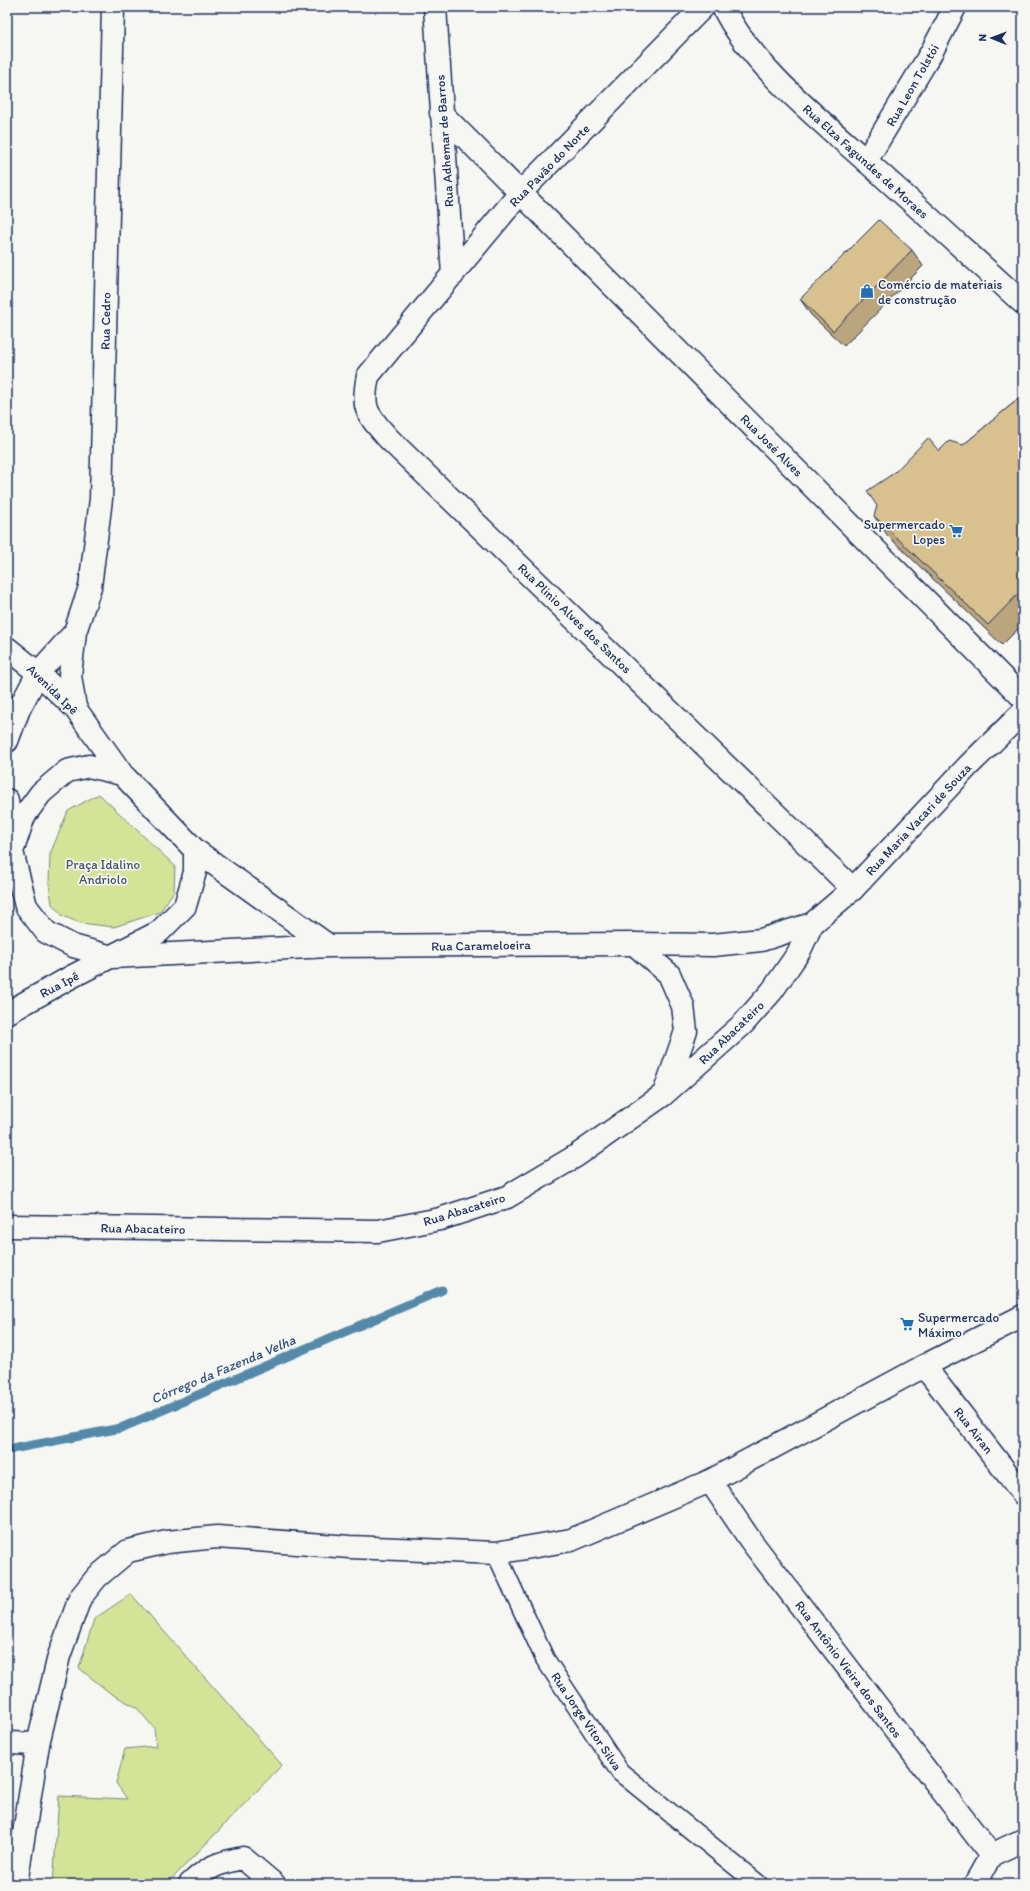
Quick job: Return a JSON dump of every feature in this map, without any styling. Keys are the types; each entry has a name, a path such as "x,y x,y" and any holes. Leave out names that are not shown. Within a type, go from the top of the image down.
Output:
{"street":[{"name":"Rua Cedro","path":"74,708 70,675 75,632 90,587 101,499 113,7"},
{"name":"Rua Adhemar de Barros","path":"436,7 441,113 453,275"},
{"name":"Rua Pavão do Norte","path":"404,332 521,192 703,7"},
{"name":"Rua Elza Fagundes de Moraes","path":"723,7 730,21 756,56 803,105 1023,303"},
{"name":"Rua Leon Tolstói","path":"866,161 931,53 955,7"},
{"name":"Rua José Alves","path":"441,113 1023,698"},
{"name":"Rua Plinio Alves dos Santos","path":"404,332 368,376 364,397 369,417 389,439 853,889"},
{"name":"Rua Cedro","path":"7,741 19,709 38,673 75,632"},
{"name":"Avenida Ipê","path":"7,648 38,673 74,708 122,774"},
{"name":"Rua Maria Vacari de Souza","path":"812,924 853,889 969,765 1023,712"},
{"path":"9,858 24,816 41,793 67,771 89,766 122,774 195,850 328,946"},
{"path":"7,800 9,858 26,906 46,932 73,946 112,957 160,932 185,906 195,872 195,850"},
{"name":"Rua Carameloeira","path":"112,957 328,946 634,944 713,945 761,940 812,924"},
{"name":"Rua Abacateiro","path":"7,1226 378,1231 440,1219 507,1198 576,1156 663,1095 743,1024 772,991 799,952 812,924"},
{"path":"634,944 668,974 683,1006 686,1031 663,1095"},
{"name":"Rua Ipê","path":"7,1013 71,977 112,957"},
{"path":"16,1884 38,1744 60,1656 80,1598 97,1577 128,1551 167,1542 217,1537 350,1547 496,1553 571,1540 710,1481 924,1366 1023,1316"},
{"name":"Rua Airan","path":"924,1366 1023,1494"},
{"name":"Rua Antônio Vieira dos Santos","path":"710,1481 752,1540 991,1855"},
{"path":"7,1743 38,1744"},
{"path":"975,1884 991,1855 1023,1840"},
{"path":"190,1884 206,1870 222,1862 243,1858 274,1884"}],"lane":[{"name":"Rua Jorge Vitor Silva","path":"496,1553 545,1659 620,1772 758,1884"}],"green space":[{"name":"Praça Idalino Andriolo","path":"99,794 175,866 174,891 160,912 114,927 80,923 63,916 52,904 49,884 50,854 68,811"},
{"path":"131,1594 282,1765 167,1884 53,1884 59,1796 127,1799 116,1783 125,1749 156,1746 154,1728 136,1707 110,1693 79,1668 94,1619"}],"building":[{"path":"879,220 912,250 833,331 800,299"},
{"name":"Supermercado Lopes","path":"1023,395 1023,589 988,625 874,516 877,506 867,491 894,473 928,438 939,451 949,441 963,445"}],"waterway":[{"name":"Córrego da Fazenda Velha","path":"7,1450 121,1428 442,1290"}],"place":[{"name":"Comércio de materiais de construção","path":"867,291"},
{"name":"Supermercado Lopes","path":"956,531"},
{"name":"Supermercado Máximo","path":"907,1324"}]}
